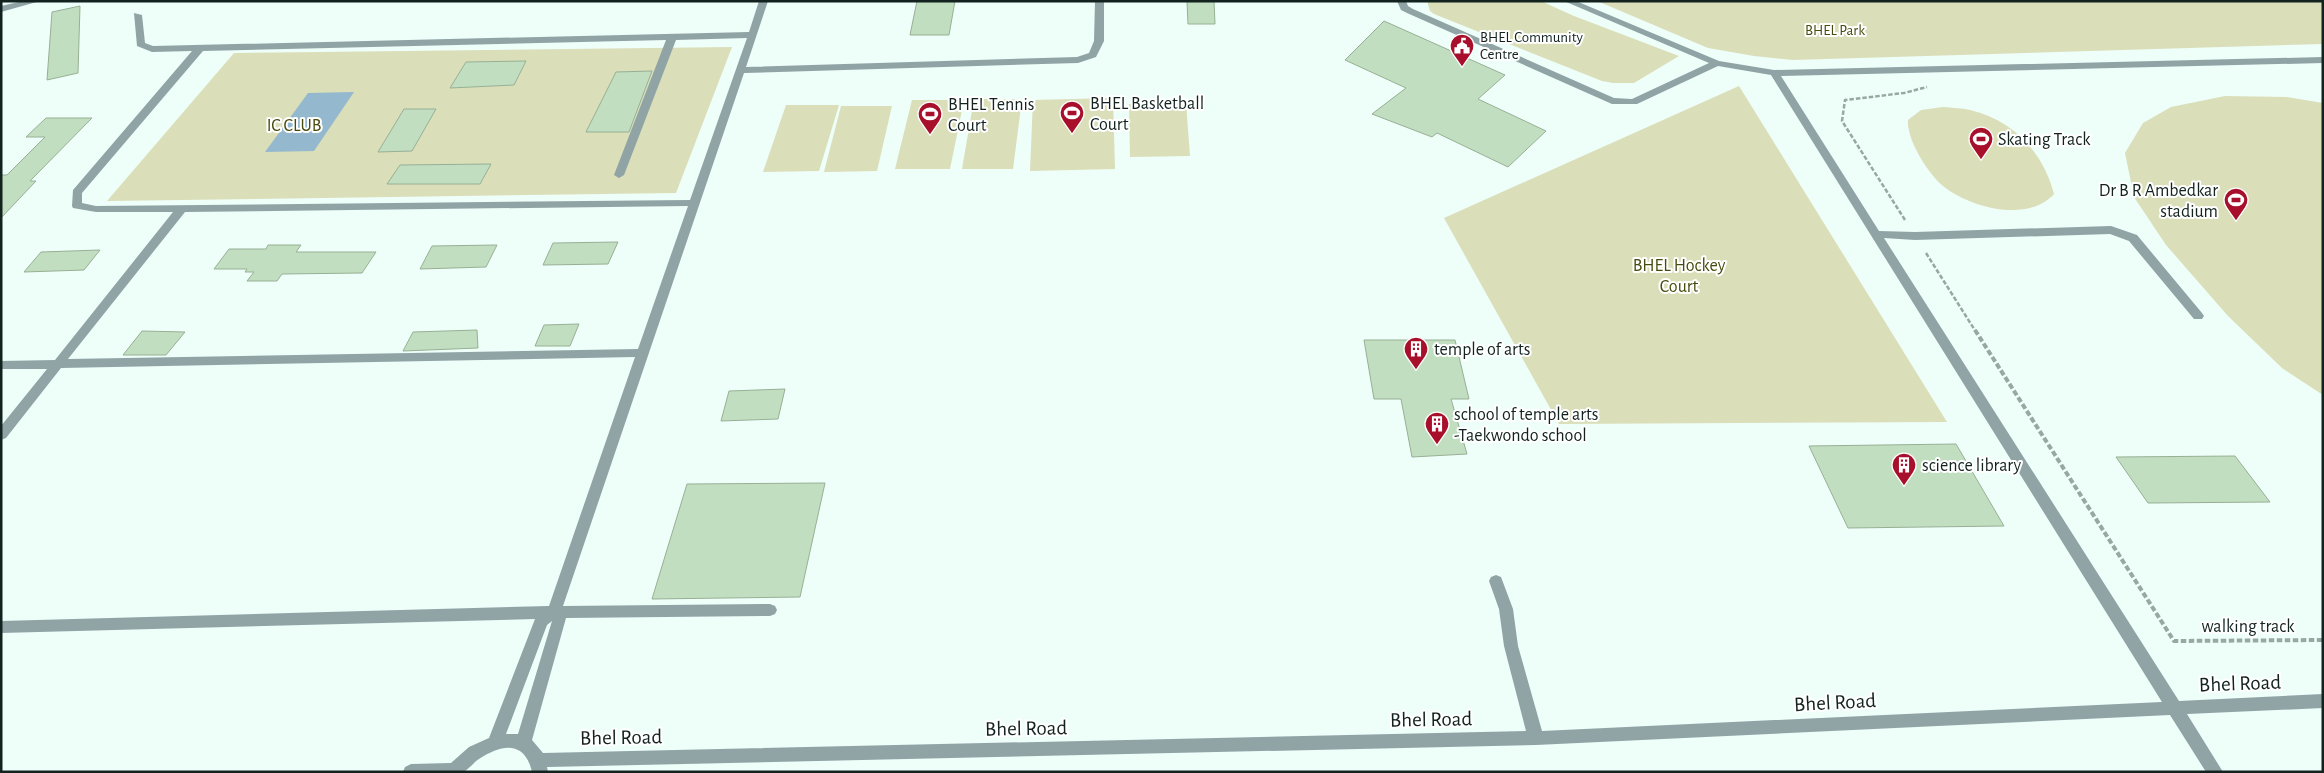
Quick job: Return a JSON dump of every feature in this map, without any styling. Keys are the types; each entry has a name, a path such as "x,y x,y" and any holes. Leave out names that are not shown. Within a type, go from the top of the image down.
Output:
{"street":[{"path":"1,8 36,1"},
{"path":"495,742 541,621 554,612 764,1"},
{"path":"740,70 1078,60 1092,55 1100,41 1100,1"},
{"path":"1401,1 1404,8 1410,12 1612,101 1633,102 1717,64"},
{"path":"1568,1 1717,64 1774,73 2323,60"},
{"path":"137,14 140,44 152,49 752,35"},
{"path":"620,175 672,37"},
{"path":"199,48 77,192 77,206 96,209 182,209 693,203"},
{"path":"1774,73 2172,707 2215,772"},
{"path":"1,435 182,209"},
{"path":"1874,234 1915,236 2111,230 2123,233 2132,238 2198,316"},
{"path":"1,365 643,353"},
{"path":"1496,581 1506,609 1511,646 1536,738"},
{"path":"1,627 554,612 770,610"},
{"path":"523,743 560,620 554,612"},
{"name":"Bhel Road","path":"540,766 1536,738 2172,707 2323,702"},
{"path":"411,772 454,771 465,758 479,748 495,742 510,740 523,743 533,750 540,766"}],"path":[{"name":"walking track","path":"2174,641 2323,640"}],"green space":[{"path":"1427,1 1541,1 1574,16 1679,56 1634,83 1602,81 1434,14 1430,11"},
{"name":"BHEL Park","path":"1597,1 2323,1 2323,44 1793,60 1708,48"},
{"name":"IC CLUB","path":"732,47 676,193 107,201 234,53"},
{"name":"BHEL Hockey Court","path":"1739,86 1947,422 1559,424 1444,218"},
{"name":"Dr B R Ambedkar stadium","path":"2225,96 2287,97 2323,103 2323,395 2282,368 2228,316 2166,245 2134,197 2125,153 2143,123 2171,107"},
{"name":"BHEL Basketball Court","path":"1113,98 1115,169 1030,171 1033,100"},
{"name":"BHEL Tennis Court","path":"974,99 1022,99 1013,169 962,169"},
{"name":"BHEL Tennis Court","path":"912,100 964,100 950,169 895,169"},
{"path":"1186,103 1190,156 1130,157 1129,104"},
{"path":"786,105 839,105 819,171 763,172"},
{"path":"841,106 892,106 877,171 824,172"},
{"name":"Skating Track","path":"1943,107 1967,109 1986,115 2000,121 2013,130 2034,152 2049,179 2054,194 2043,203 2031,208 2002,210 1972,202 1947,189 1927,168 1915,148 1908,128 1908,120 1921,110"}],"water":[{"path":"354,92 314,151 265,152 308,93"}],"building":[{"path":"917,1 955,1 949,35 910,35"},
{"path":"1187,1 1214,1 1215,24 1188,24"},
{"path":"80,6 78,73 47,80 52,12"},
{"path":"1384,21 1505,75 1478,99 1546,131 1508,167 1437,133 1432,137 1372,114 1406,88 1345,60"},
{"path":"526,61 514,85 450,88 466,62"},
{"path":"652,71 629,132 586,132 616,72"},
{"path":"404,109 436,109 412,151 378,152"},
{"path":"46,118 92,118 30,181 36,181 1,218 1,175 7,175 45,137 26,137"},
{"path":"491,164 480,184 387,184 400,165"},
{"path":"618,242 608,264 543,265 553,243"},
{"path":"268,245 301,245 296,252 376,252 362,273 282,274 277,281 247,281 254,272 245,272 247,269 214,269 229,249 266,249"},
{"path":"497,245 486,267 420,269 432,246"},
{"path":"100,250 84,270 24,272 41,252"},
{"path":"579,324 570,346 535,346 544,325"},
{"path":"477,330 478,348 403,351 413,332"},
{"path":"142,331 185,332 166,355 123,355"},
{"name":"temple of arts","path":"1364,340 1455,340 1469,399 1451,399 1467,454 1412,457 1401,399 1374,399"},
{"path":"785,389 778,419 721,421 729,391"},
{"name":"science library","path":"1956,444 2004,526 1848,528 1809,446"},
{"path":"2235,456 2270,502 2148,503 2116,457"},
{"path":"825,483 800,597 652,599 687,484"}],"place":[{"name":"BHEL Community Centre","path":"1462,67"},
{"name":"BHEL Basketball Court","path":"1072,134"},
{"name":"BHEL Tennis Court","path":"930,135"},
{"name":"Skating Track","path":"1981,160"},
{"name":"Dr B R Ambedkar stadium","path":"2236,221"},
{"name":"temple of arts","path":"1416,370"},
{"name":"school of temple arts -Taekwondo school","path":"1437,445"},
{"name":"science library","path":"1904,486"}]}
